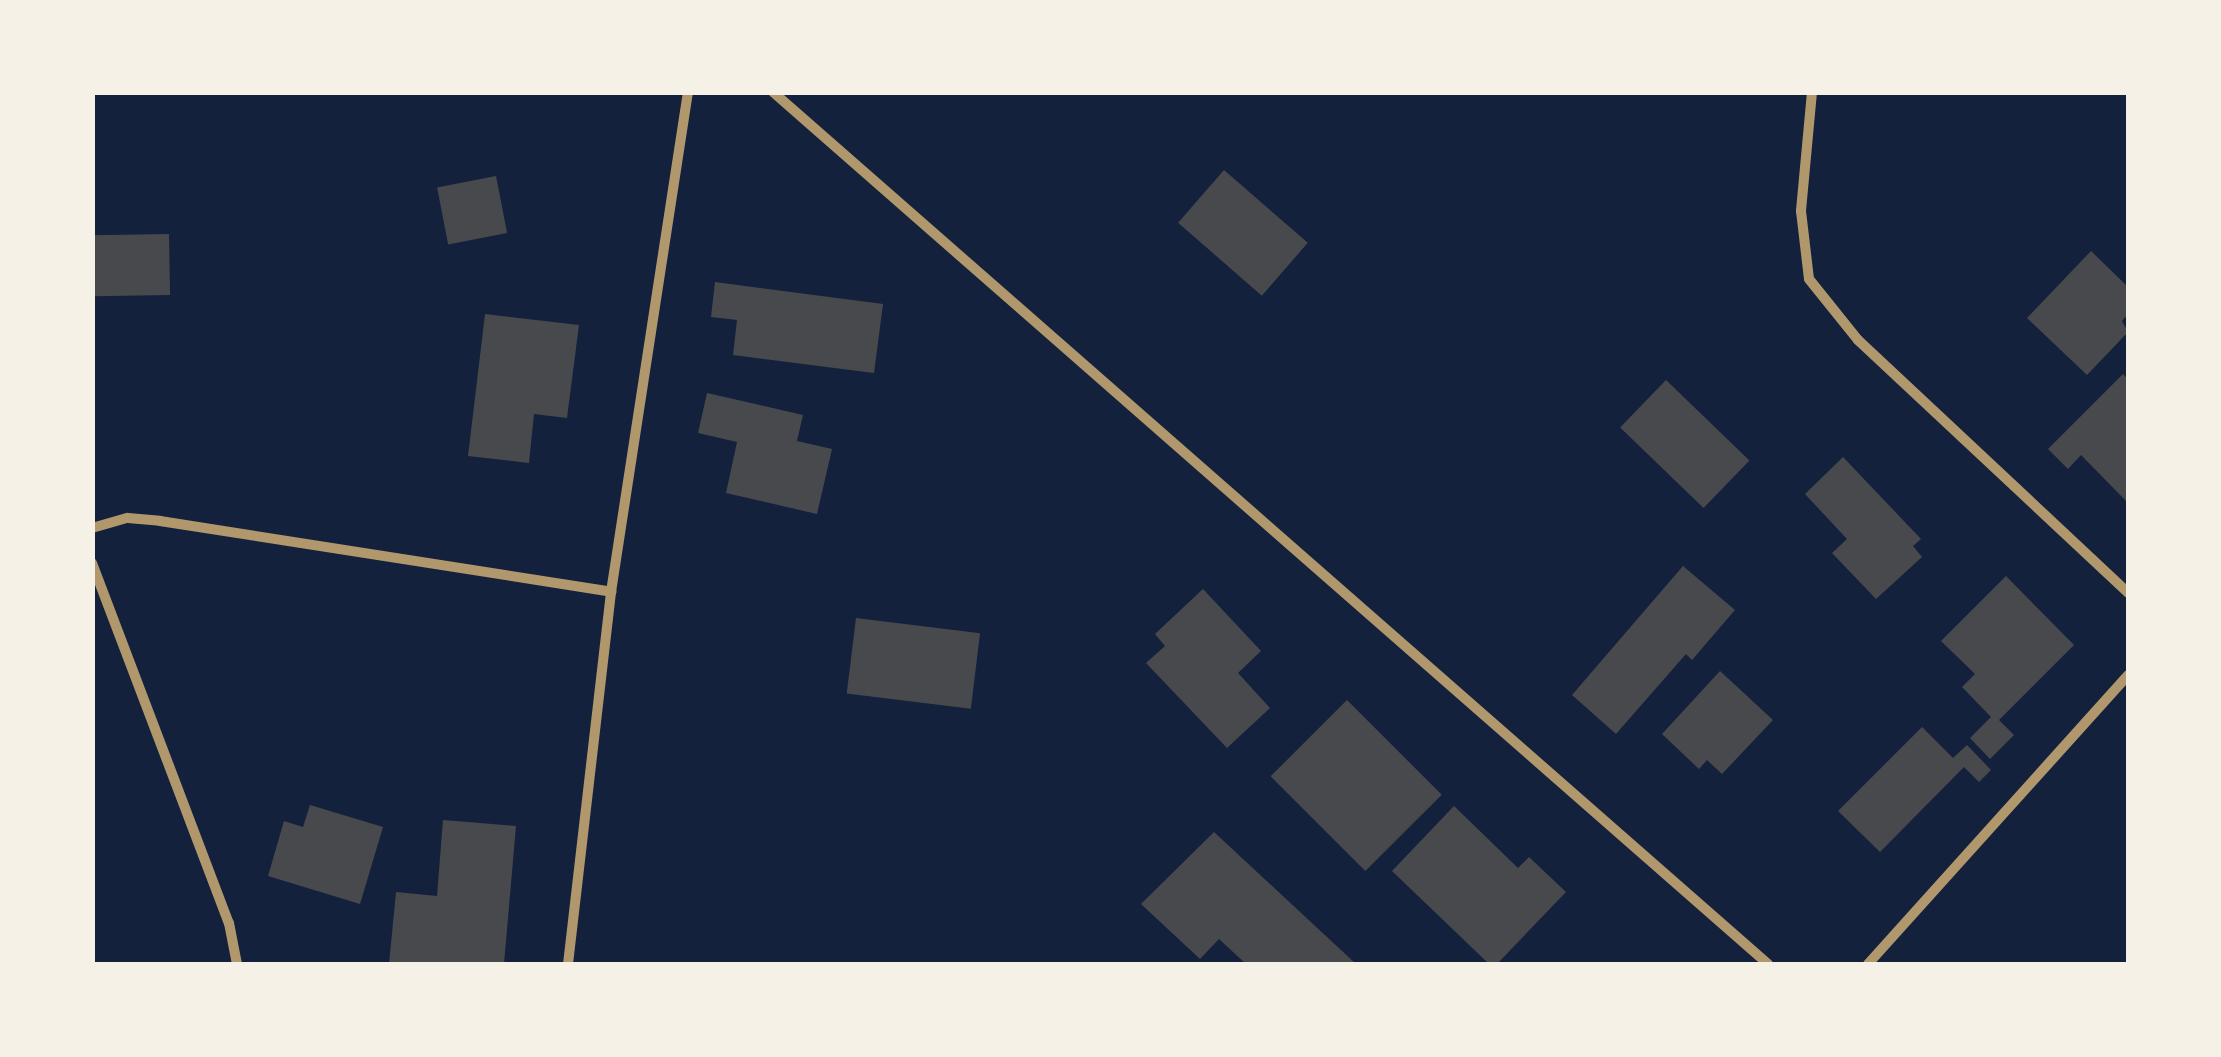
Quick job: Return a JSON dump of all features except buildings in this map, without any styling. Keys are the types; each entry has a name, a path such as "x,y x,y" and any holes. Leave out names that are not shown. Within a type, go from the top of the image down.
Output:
{"street":[{"path":"568,964 611,592 688,92"},
{"path":"774,92 1768,964"},
{"path":"1812,92 1801,210 1809,279 1858,340 2128,593"},
{"path":"92,528 128,518 160,520 611,592"},
{"path":"92,563 229,923 237,964"},
{"path":"1868,964 2128,675"}]}
